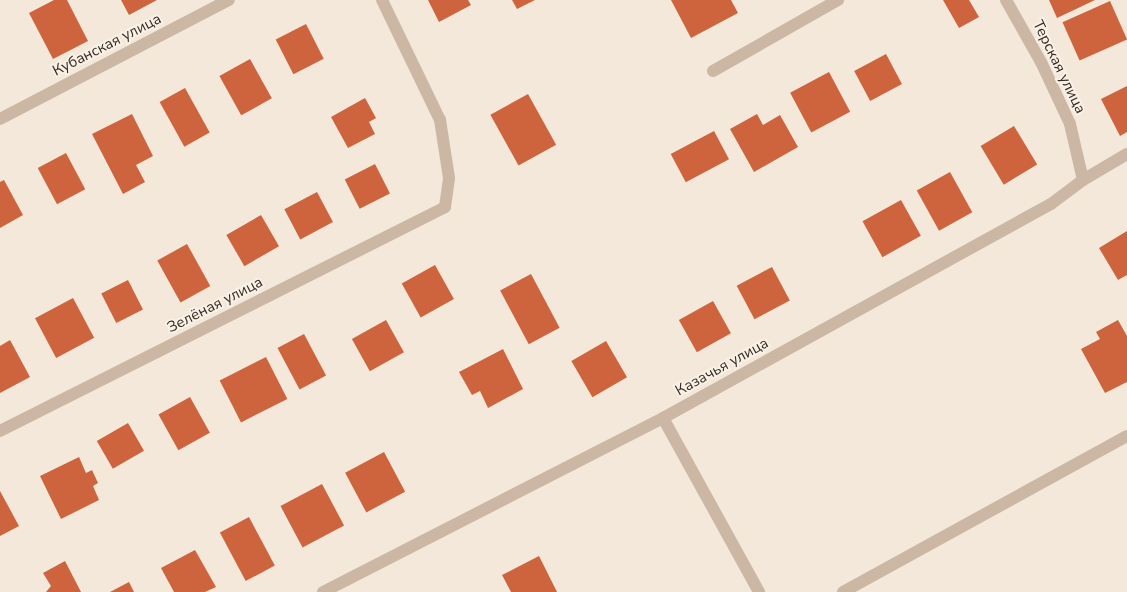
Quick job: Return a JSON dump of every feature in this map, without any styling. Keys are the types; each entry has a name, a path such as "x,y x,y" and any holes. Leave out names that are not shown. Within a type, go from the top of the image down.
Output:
{"street":[{"name":"Кубанская улица","path":"0,119 229,0"},
{"name":"Зелёная улица","path":"0,431 445,207 449,178 440,120 382,0"},
{"path":"713,71 838,0"},
{"name":"Терская улица","path":"1006,0 1041,62 1070,124 1082,180"},
{"name":"Казачья улица","path":"323,592 663,418 1051,204 1082,180 1127,154"},
{"path":"663,418 759,592"},
{"path":"844,592 1127,436"}],"building":[{"path":"54,0 67,0 88,41 53,59 29,13"},
{"path":"121,0 157,0 129,15"},
{"path":"428,0 468,0 471,5 439,22"},
{"path":"512,0 535,0 517,9"},
{"path":"671,0 731,0 738,13 691,38"},
{"path":"943,0 969,0 979,17 959,28"},
{"path":"1049,0 1095,0 1057,18"},
{"path":"1110,1 1127,39 1080,61 1062,22"},
{"path":"306,24 324,59 293,74 276,39"},
{"path":"886,54 902,84 870,101 854,71"},
{"path":"250,59 272,98 241,115 219,76"},
{"path":"829,72 850,112 811,132 790,93"},
{"path":"1127,86 1127,132 1120,136 1101,99"},
{"path":"185,88 210,133 184,147 160,102"},
{"path":"528,94 556,145 519,166 490,115"},
{"path":"365,98 376,118 369,122 375,134 348,148 331,117"},
{"path":"132,114 153,156 136,165 145,182 123,194 92,134"},
{"path":"757,114 763,125 780,115 798,147 754,172 730,129"},
{"path":"1014,126 1037,165 1004,185 981,146"},
{"path":"714,131 729,159 686,182 671,154"},
{"path":"66,153 85,189 57,204 38,168"},
{"path":"375,164 390,193 360,209 345,179"},
{"path":"950,172 972,212 939,231 917,190"},
{"path":"4,180 23,215 0,228 0,182"},
{"path":"317,192 333,222 300,239 284,209"},
{"path":"901,200 921,236 882,257 863,221"},
{"path":"261,215 279,246 244,266 226,235"},
{"path":"1127,231 1127,275 1118,280 1099,248"},
{"path":"187,244 210,286 181,302 157,260"},
{"path":"435,265 454,299 421,318 402,283"},
{"path":"772,267 790,301 755,319 737,286"},
{"path":"531,274 560,328 529,344 500,290"},
{"path":"128,280 143,309 116,323 101,294"},
{"path":"73,298 94,338 56,358 35,318"},
{"path":"713,301 731,333 697,352 679,320"},
{"path":"386,320 404,352 370,371 352,339"},
{"path":"1118,320 1127,336 1127,382 1105,393 1081,349 1100,339 1096,332"},
{"path":"304,334 326,375 300,390 278,348"},
{"path":"10,340 30,377 0,393 0,346"},
{"path":"606,341 627,377 592,397 571,361"},
{"path":"503,349 523,389 488,408 480,391 472,395 459,372"},
{"path":"266,357 287,399 241,422 220,381"},
{"path":"190,397 210,433 178,450 159,414"},
{"path":"128,423 144,451 113,469 97,441"},
{"path":"384,452 405,492 366,512 345,473"},
{"path":"79,457 86,473 92,470 98,483 93,486 99,500 61,519 40,476"},
{"path":"322,484 344,525 303,548 281,506"},
{"path":"0,491 19,526 0,536"},
{"path":"249,517 275,566 246,581 220,532"},
{"path":"195,550 216,587 205,592 174,592 161,568"},
{"path":"539,556 557,592 511,592 502,575"},
{"path":"65,561 81,592 46,592 51,586 43,573"},
{"path":"129,582 134,592 110,592"}]}
